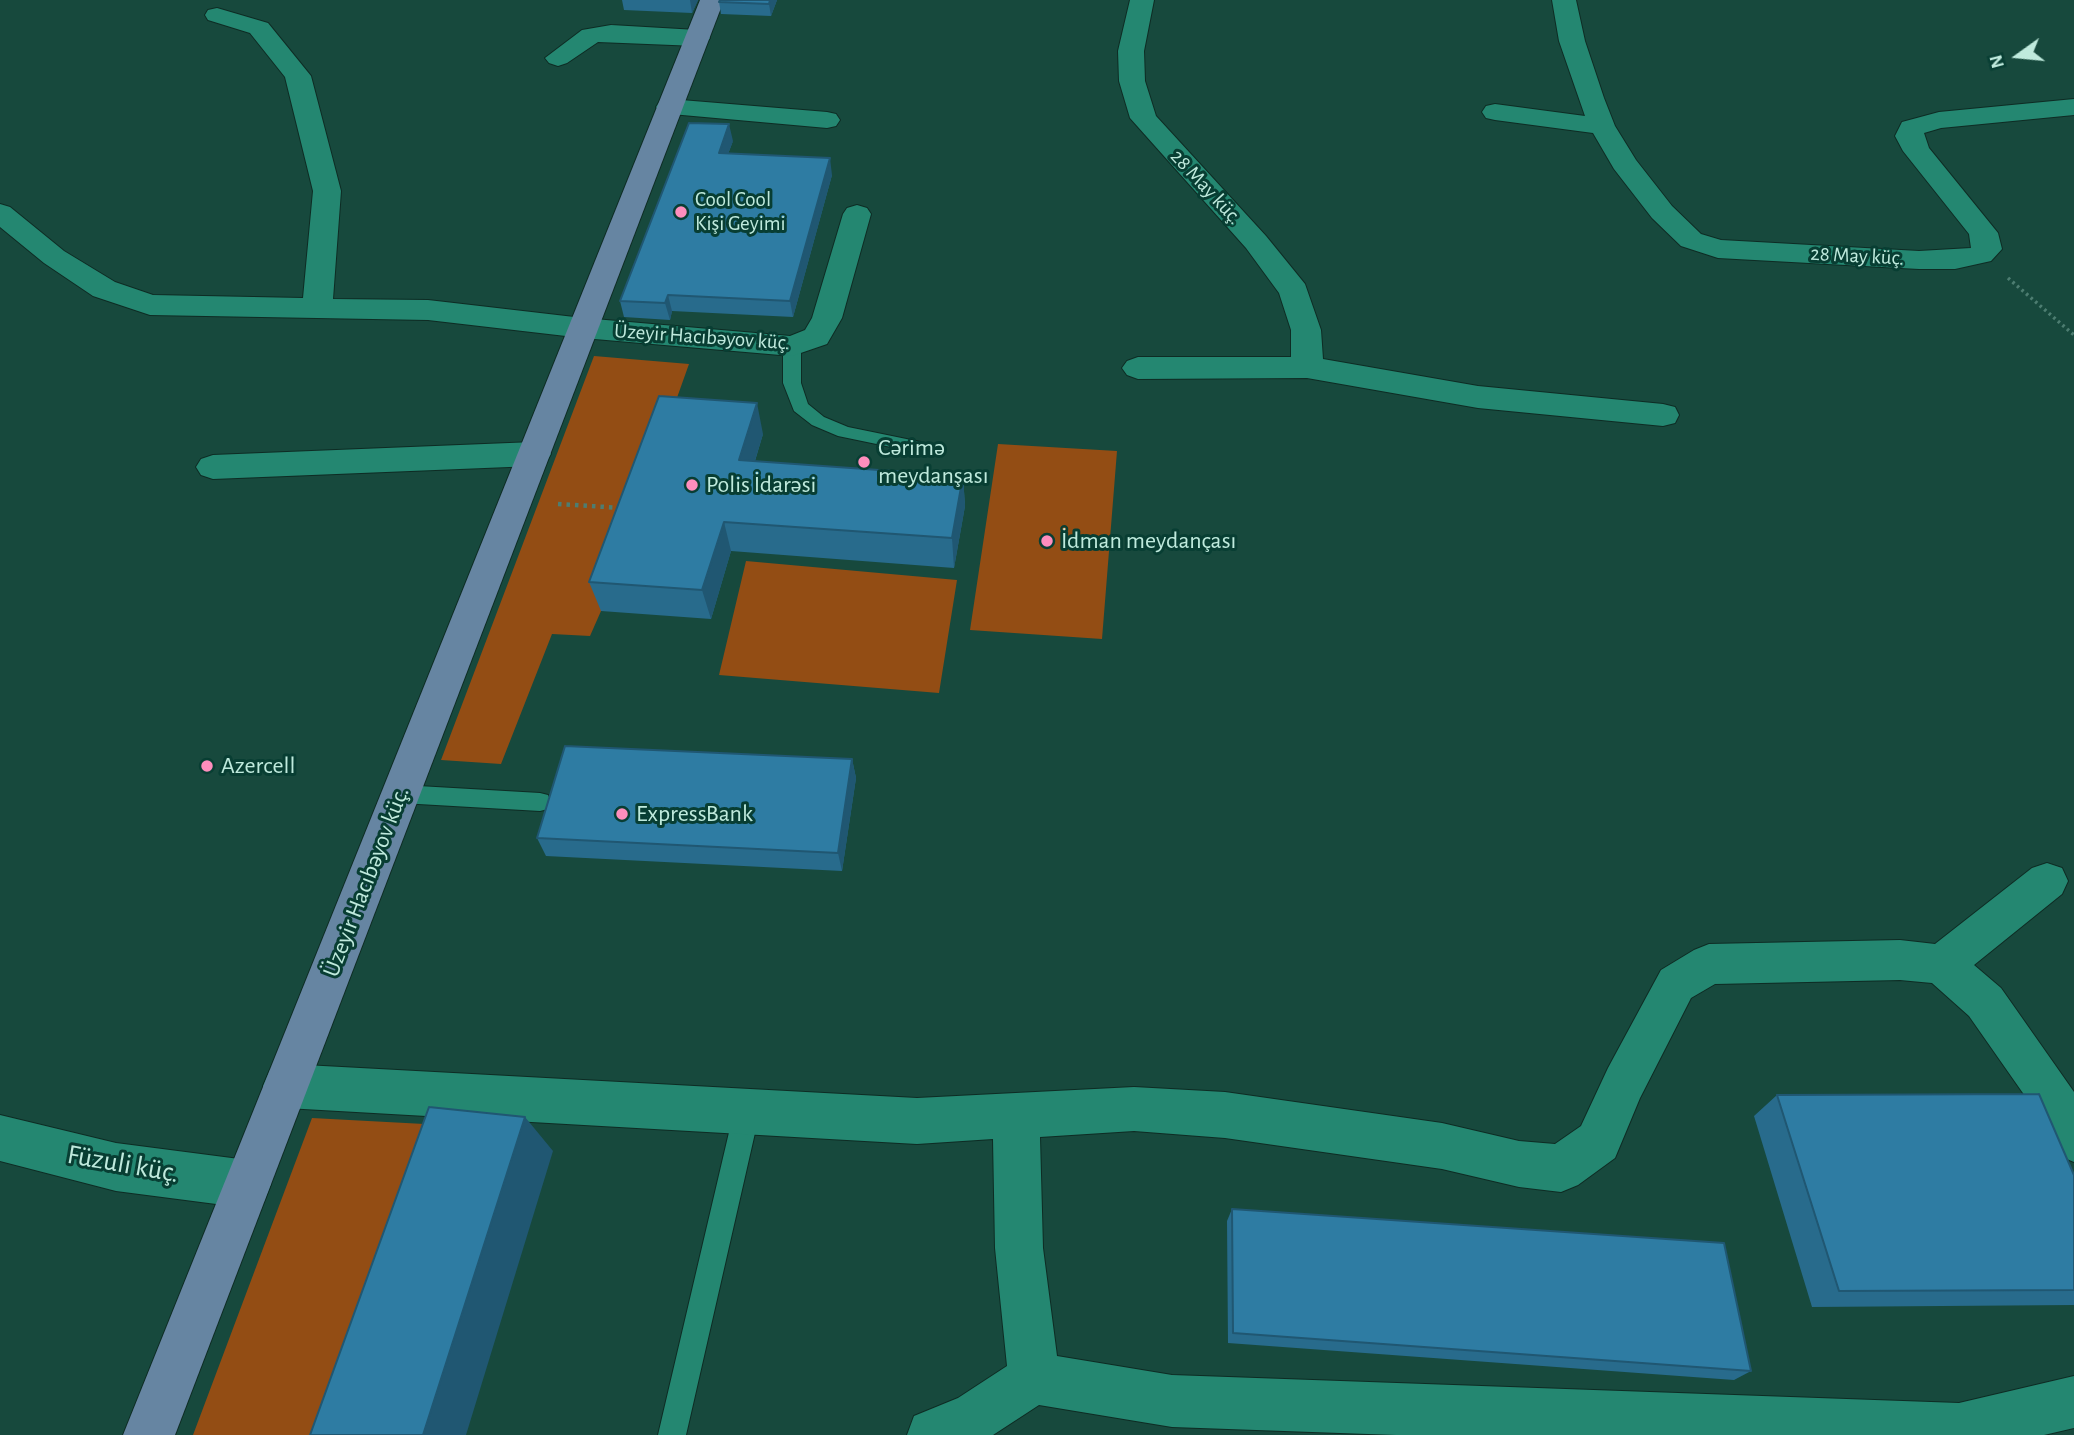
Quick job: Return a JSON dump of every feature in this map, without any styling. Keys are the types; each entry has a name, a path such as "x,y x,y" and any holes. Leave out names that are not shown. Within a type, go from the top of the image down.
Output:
{"main road":[{"name":"Üzeyir Hacıbəyov küç.","path":"149,1435 712,0"}],"street":[{"name":"28 May küç.","path":"1142,0 1131,51 1132,81 1143,118 1256,242 1294,291 1306,330 1307,367"},
{"name":"28 May küç.","path":"1564,0 1572,41 1602,126 1624,163 1662,212 1691,240 1718,249 1919,260 1955,260 1981,256"},
{"path":"217,15 259,28 298,76 327,191 317,308"},
{"path":"558,58 591,34 697,38"},
{"path":"669,107 827,120"},
{"path":"1981,256 1987,249 1983,233 1917,151 1909,136 1912,128 1939,120 2074,107"},
{"path":"1495,112 1602,126"},
{"name":"Üzeyir Hacıbəyov küç.","path":"0,213 54,257 104,289 150,305 428,310 583,328 792,346 816,337 827,318 857,214"},
{"path":"1138,368 1307,367 1478,397 1663,415"},
{"path":"213,467 534,454"},
{"path":"1941,964 2047,881"},
{"path":"286,1086 917,1121 1134,1109 1225,1115 1442,1146 1519,1164 1561,1168 1598,1142 1624,1083 1676,984 1709,964 1900,960 1941,964 1985,1002 2049,1090 2074,1139"},
{"path":"1016,1117 1019,1248 1034,1378"},
{"name":"Füzuli küç.","path":"0,1138 116,1167 247,1184"},
{"path":"933,1435 976,1416 1034,1378 1172,1401 1959,1429 2074,1402"}],"lane":[{"path":"792,346 792,383 800,407 818,421 844,432 915,446"},
{"path":"401,794 540,802"},
{"path":"672,1435 747,1111"}],"path":[{"path":"1981,256 2074,335"},
{"path":"516,500 624,508"}],"shaded area":[{"path":"594,356 689,364 601,611 590,636 552,634 501,764 441,760"},
{"name":"İdman meydançası","path":"998,444 1117,451 1102,639 970,630"},
{"path":"746,561 957,580 939,693 719,675"},
{"path":"312,1118 443,1125 332,1435 193,1435"}],"building":[{"path":"770,0 769,4 719,2"},
{"path":"689,123 729,124 719,153 830,158 790,301 668,295 665,303 620,301"},
{"path":"659,396 757,403 739,460 963,476 952,538 724,522 702,590 589,582"},
{"path":"565,746 852,759 838,853 537,838"},
{"path":"2039,1094 2074,1175 2074,1290 1839,1291 1777,1095"},
{"path":"429,1107 525,1117 423,1435 310,1435"},
{"path":"1232,1209 1724,1243 1751,1371 1233,1333"}],"place":[{"name":"Cool Cool Kişi Geyimi","path":"681,212"},
{"name":"Cərimə meydanşası","path":"864,462"},
{"name":"Polis İdarəsi","path":"692,485"},
{"name":"İdman meydançası","path":"1047,541"},
{"name":"Azercell","path":"207,766"},
{"name":"ExpressBank","path":"622,814"}]}
